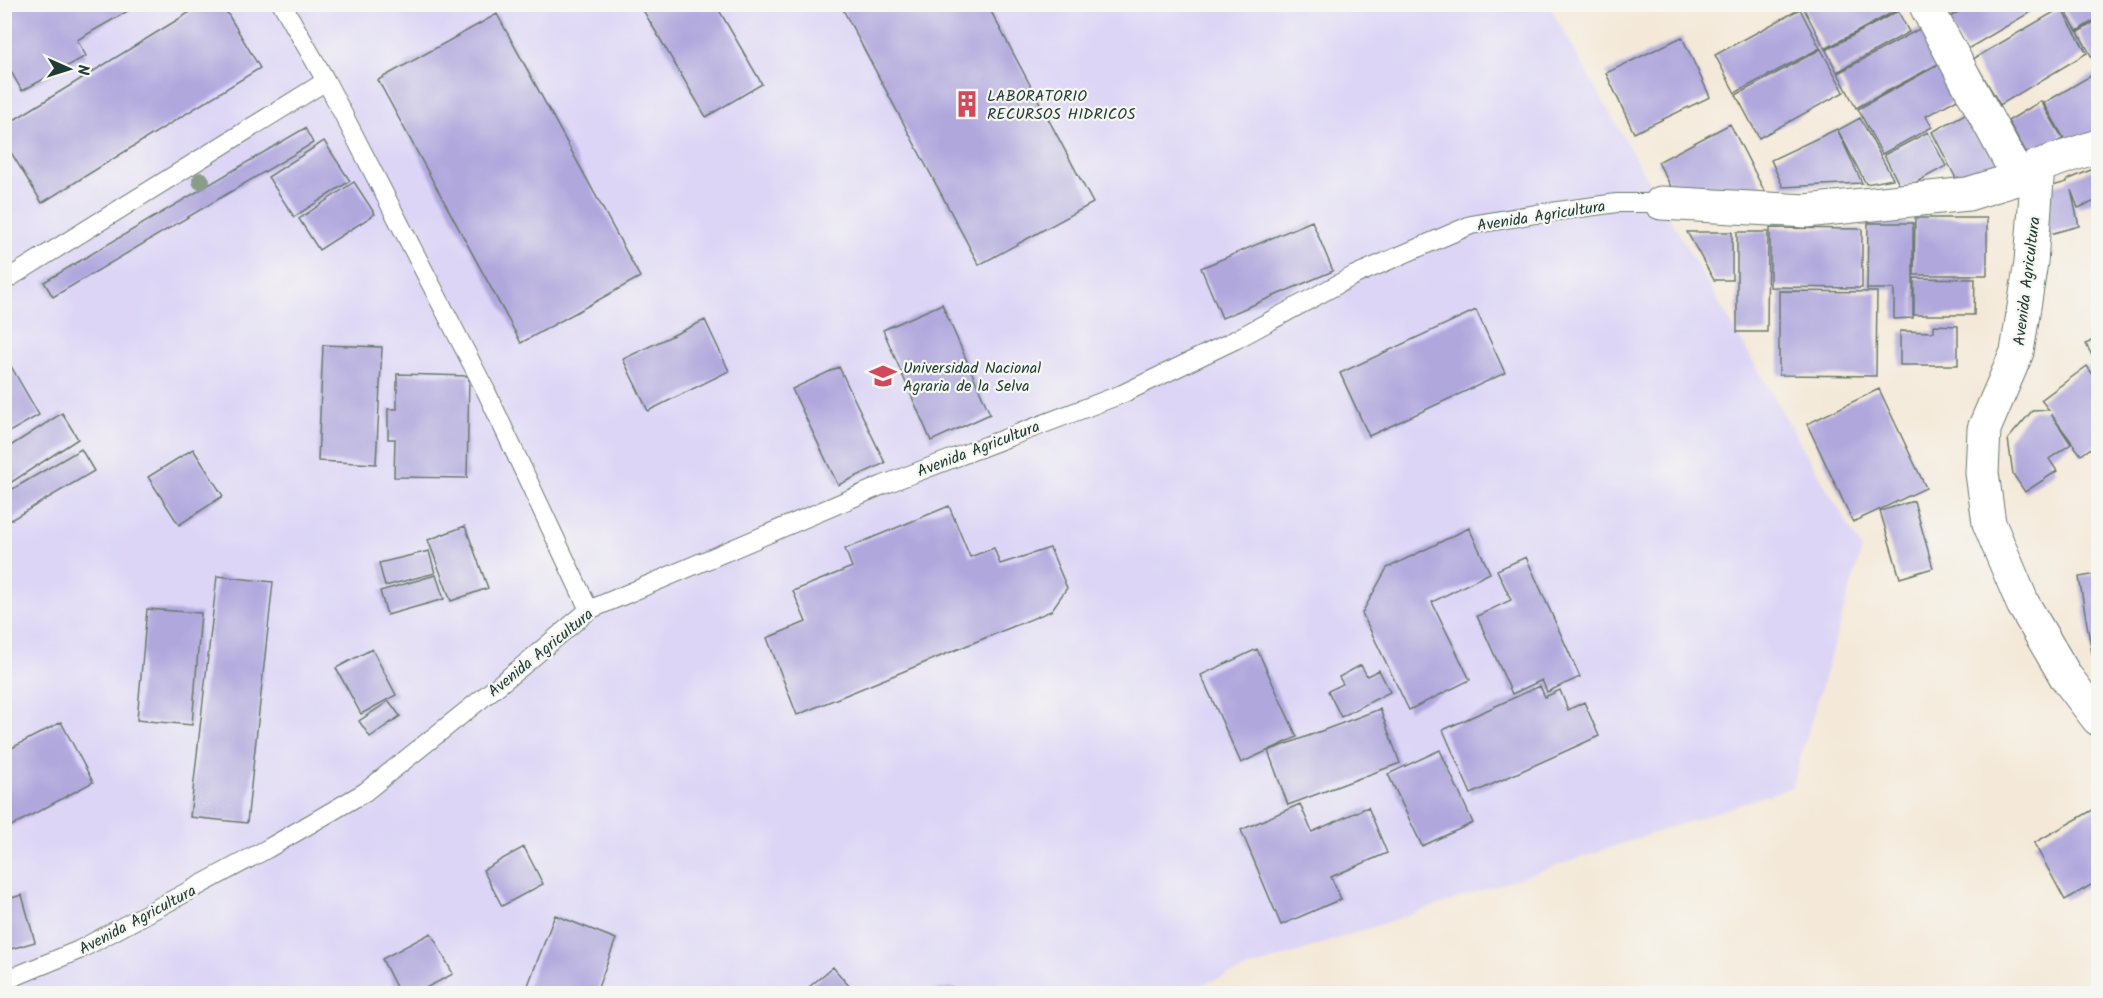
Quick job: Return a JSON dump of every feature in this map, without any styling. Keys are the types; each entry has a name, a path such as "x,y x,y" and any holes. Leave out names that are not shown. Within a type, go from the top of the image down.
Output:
{"street":[{"path":"1927,8 2029,172"},
{"name":"Avenida Agricultura","path":"1661,203 1806,212 1968,194 2098,146"},
{"name":"Avenida Agricultura","path":"2029,172 2031,262 2017,352 1984,429 1982,473 1989,523 2023,604 2066,677 2098,720"}],"lane":[{"path":"282,4 326,81 486,391 589,610"},
{"path":"4,280 326,81"},
{"name":"Avenida Agricultura","path":"4,981 80,950 267,849 365,792 589,610 883,484 1122,394 1235,340 1355,275 1471,225 1617,203 1661,203"}],"shaded area":[{"name":"Universidad Nacional Agraria de la Selva","path":"5,5 1549,5 1862,549 1792,787 1175,993 5,994"}],"building":[{"path":"4,4 140,4 77,40 86,56 22,91 4,59"},
{"path":"203,4 222,4 260,68 42,203 4,141 4,126"},
{"name":"LABORATORIO RECURSOS HIDRICOS","path":"840,4 987,4 1093,203 979,265"},
{"path":"1813,4 1908,4 1825,49 1804,9"},
{"path":"1971,4 2044,4 1966,50 1947,19"},
{"path":"2061,4 2098,4 2098,18 2077,31"},
{"path":"640,5 716,5 762,84 706,117"},
{"path":"2061,8 2087,53 2000,105 1973,59"},
{"path":"1800,9 1820,48 1735,93 1715,55"},
{"path":"1898,11 1909,32 1837,72 1826,50"},
{"path":"497,14 640,277 521,343 378,80"},
{"path":"2098,20 2098,68 2078,32"},
{"path":"1921,28 1940,63 1856,108 1838,73"},
{"path":"1682,37 1710,97 1634,133 1606,73"},
{"path":"1821,49 1844,92 1759,138 1736,95"},
{"path":"1945,61 1963,96 1926,116 1932,127 1882,154 1858,109"},
{"path":"2097,72 2098,143 2070,149 2044,103"},
{"path":"2041,101 2063,139 2030,159 2008,121"},
{"path":"1974,109 2005,167 1962,190 1932,132"},
{"path":"1860,118 1893,179 1866,184 1838,130"},
{"path":"1730,124 1769,200 1679,202 1658,162"},
{"path":"305,128 313,143 53,297 44,282"},
{"path":"1837,129 1862,183 1783,187 1771,160"},
{"path":"1928,132 1946,166 1902,190 1884,155"},
{"path":"324,141 350,181 294,217 268,177"},
{"path":"2098,167 2098,200 2078,208 2071,190 2079,226 2039,237 2042,189 2067,182 2067,180"},
{"path":"354,182 375,214 319,250 299,219"},
{"path":"1915,218 1987,218 1987,275 1914,275"},
{"path":"1312,221 1333,271 1222,318 1201,268"},
{"path":"1868,223 1913,223 1913,318 1894,319 1894,289 1867,289"},
{"path":"1770,228 1862,229 1862,288 1770,287"},
{"path":"1687,232 1732,232 1732,280 1714,280"},
{"path":"1737,232 1768,232 1767,332 1737,332"},
{"path":"1914,278 1975,279 1974,315 1914,315"},
{"path":"1779,291 1877,292 1876,376 1779,375"},
{"path":"942,304 990,414 931,441 883,330"},
{"path":"1476,310 1505,373 1369,436 1340,373"},
{"path":"705,320 729,371 648,411 623,359"},
{"path":"1934,325 1958,326 1958,365 1900,365 1900,331 1934,332"},
{"path":"2098,337 2098,367 2086,344"},
{"path":"323,345 382,347 376,464 318,461"},
{"path":"8,361 39,415 4,435 4,364"},
{"path":"2087,366 2098,382 2098,443 2081,455 2051,414 2071,444 2049,459 2057,471 2025,492 2013,474 2008,439 2032,411 2049,410 2041,400"},
{"path":"839,367 885,463 838,485 792,389"},
{"path":"397,374 469,376 467,478 394,477 395,439 388,439 388,409 397,409"},
{"path":"1879,389 1926,488 1853,522 1807,424"},
{"path":"62,413 78,439 4,487 4,450"},
{"path":"81,449 94,471 9,521 4,513 4,494"},
{"path":"193,449 223,496 179,525 148,477"},
{"path":"1914,501 1933,568 1900,578 1880,511"},
{"path":"949,506 970,557 994,548 1000,564 1050,548 1067,588 1051,611 797,715 767,638 806,622 793,591 852,567 845,549"},
{"path":"465,526 488,588 451,601 428,540"},
{"path":"1469,528 1490,573 1432,602 1470,680 1409,710 1362,613 1387,568"},
{"path":"429,551 435,573 385,586 379,563"},
{"path":"1526,557 1580,677 1547,692 1542,680 1512,694 1477,616 1511,600 1497,570"},
{"path":"2098,574 2098,653 2092,654 2079,577"},
{"path":"436,575 444,599 387,615 380,591"},
{"path":"217,576 273,582 247,823 190,817"},
{"path":"147,609 201,613 192,725 137,720"},
{"path":"372,649 396,695 361,714 336,668"},
{"path":"1257,649 1297,737 1241,763 1201,675"},
{"path":"1361,665 1367,676 1379,670 1390,692 1341,717 1328,691 1343,684 1339,677"},
{"path":"1540,686 1545,697 1560,690 1568,710 1584,702 1599,736 1471,794 1443,730"},
{"path":"389,701 400,716 370,737 359,721"},
{"path":"1380,709 1400,763 1288,805 1268,751"},
{"path":"61,722 93,782 4,830 4,752"},
{"path":"1440,750 1473,823 1422,846 1388,774"},
{"path":"1300,804 1312,832 1368,807 1387,853 1331,877 1341,899 1281,925 1241,830"},
{"path":"2098,807 2098,881 2065,900 2034,843"},
{"path":"524,847 543,884 502,906 483,870"},
{"path":"22,895 35,942 4,951 4,900"},
{"path":"555,915 616,939 596,993 525,993"},
{"path":"431,933 453,974 416,993 399,993 382,959"},
{"path":"833,967 855,993 815,993 809,987"},
{"path":"952,987 953,993 926,993"}],"place":[{"name":"LABORATORIO RECURSOS HIDRICOS","path":"967,104"},
{"name":"Universidad Nacional Agraria de la Selva","path":"883,376"}]}
